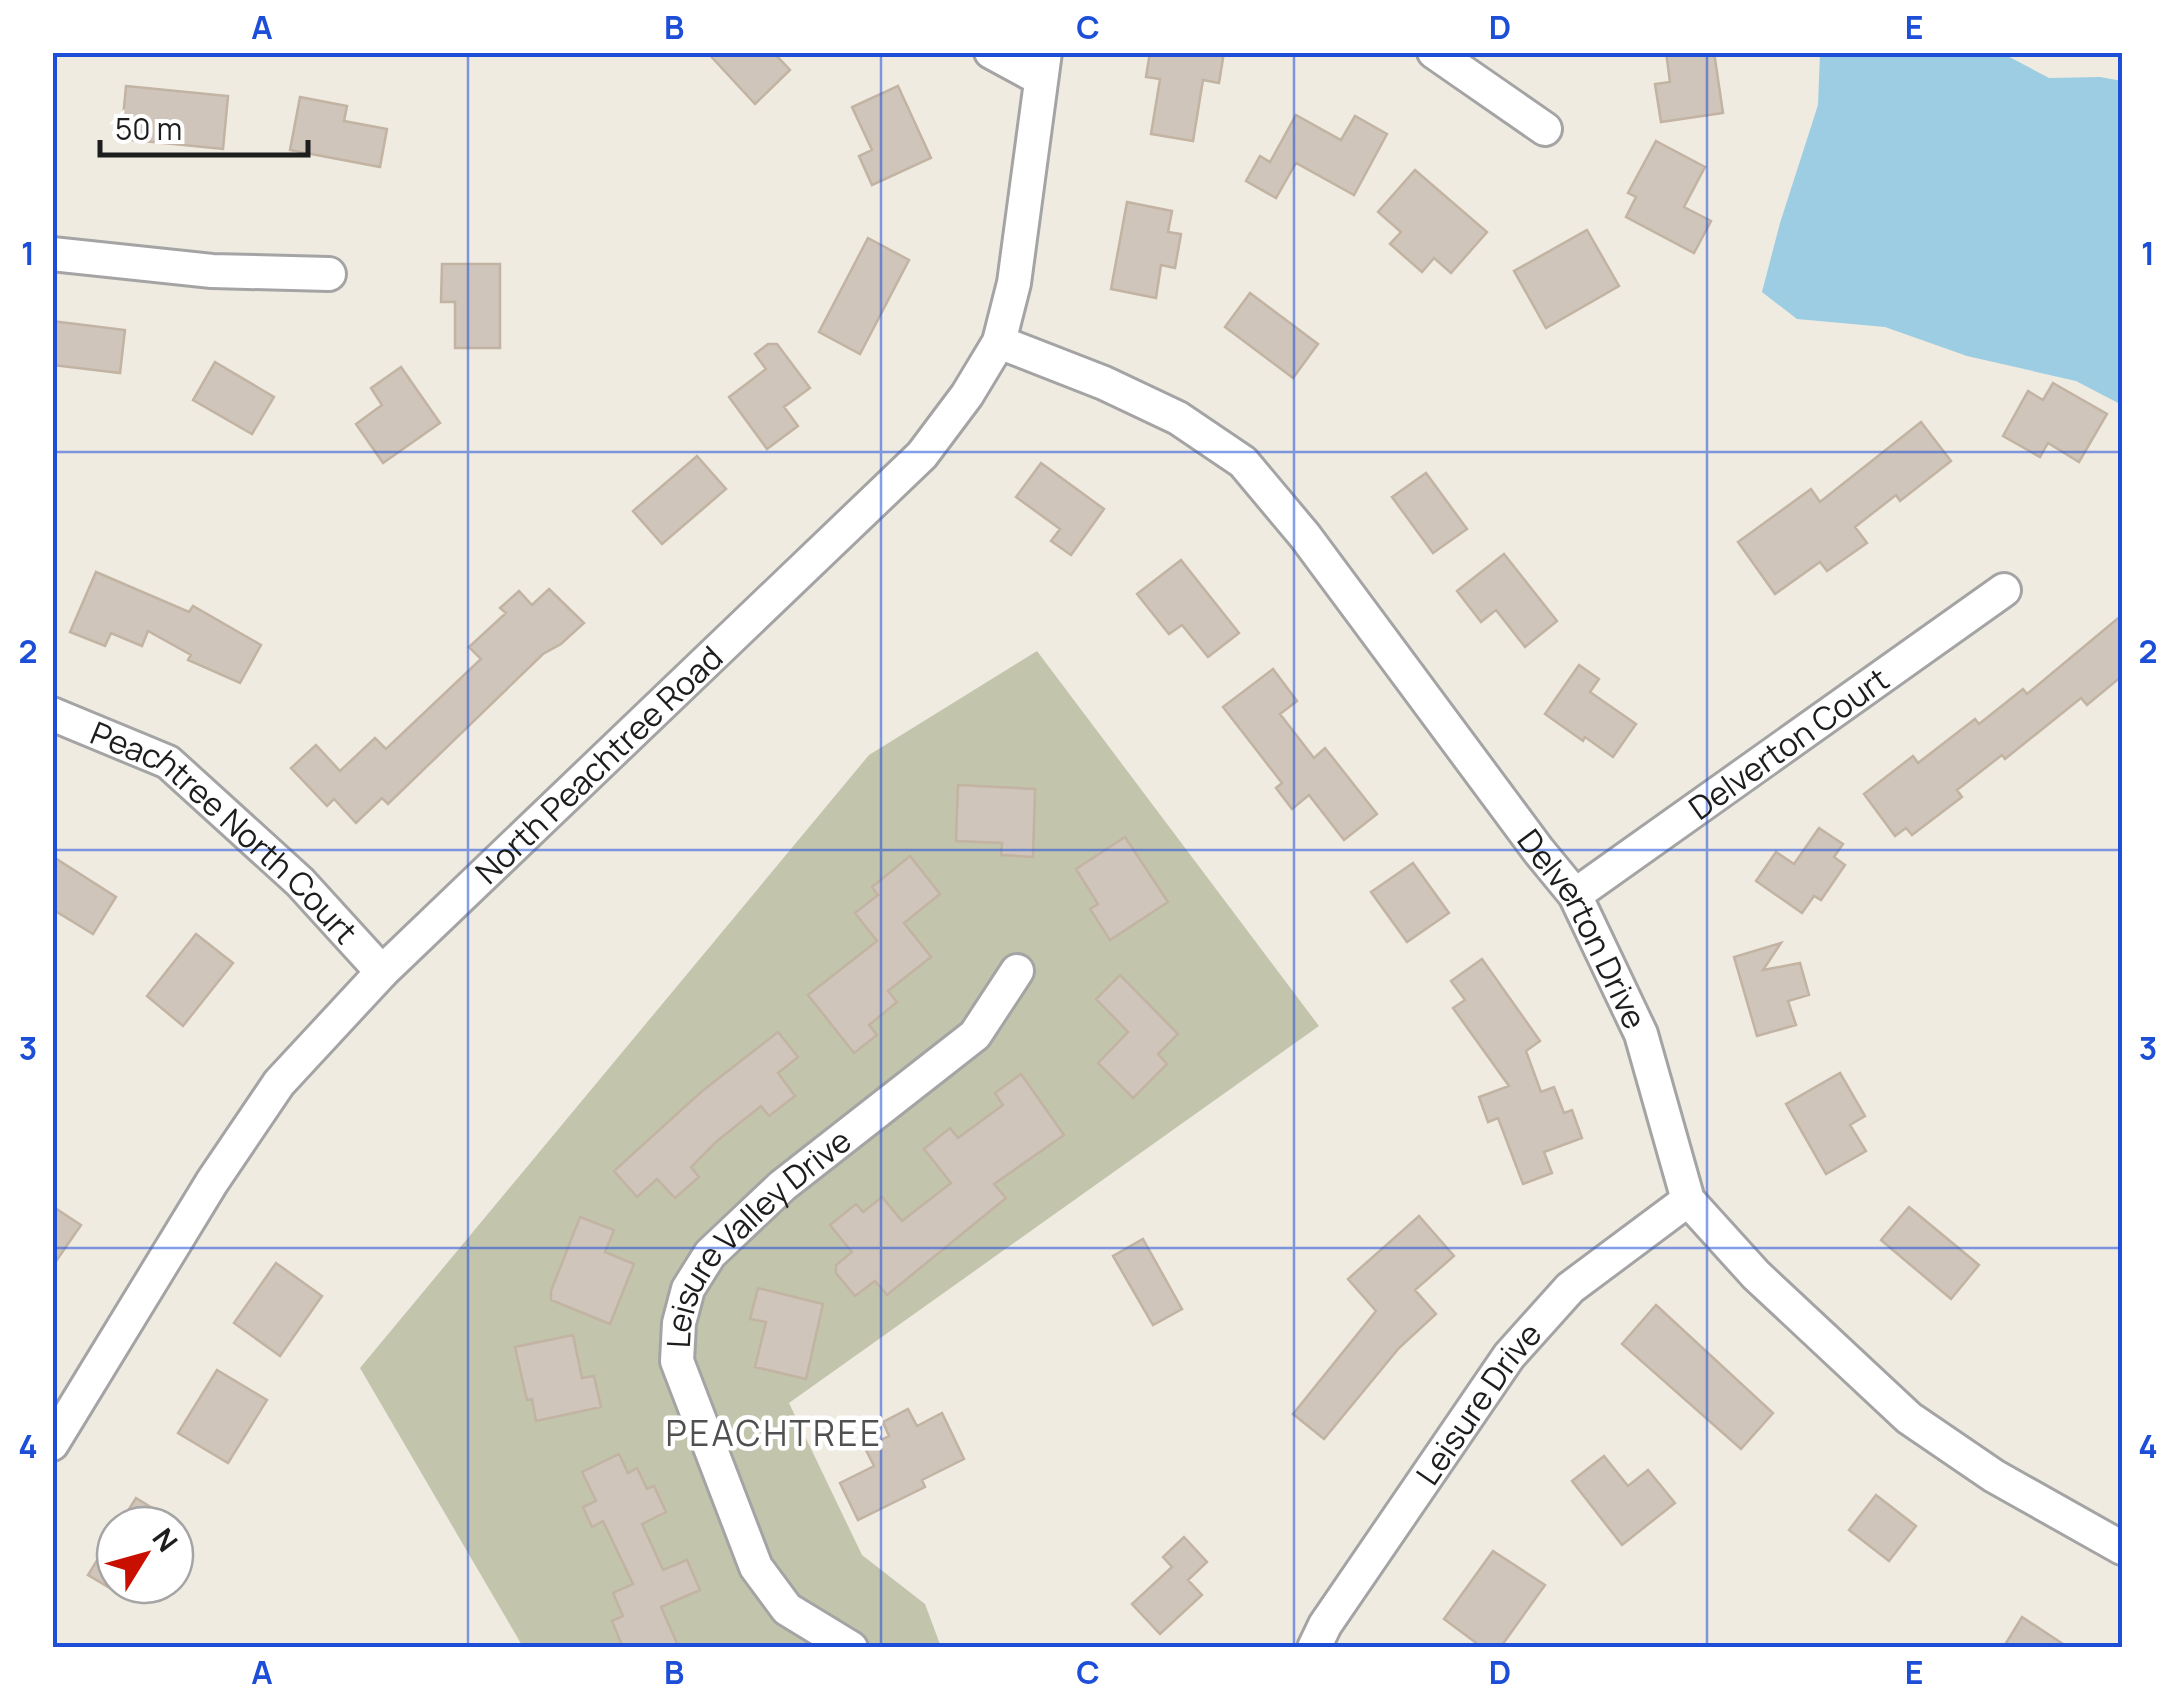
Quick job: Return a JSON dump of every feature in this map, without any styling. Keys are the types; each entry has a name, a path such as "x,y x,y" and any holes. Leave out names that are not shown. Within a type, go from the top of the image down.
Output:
{"street":[{"path":"990,52 1042,65"},
{"path":"1434,52 1545,129"},
{"name":"North Peachtree Road","path":"52,1444 212,1182 279,1082 382,972 922,455 967,394 999,342 1014,283 1042,65"},
{"path":"52,254 212,271 329,274"},
{"name":"Delverton Drive","path":"999,342 1104,383 1178,418 1242,462 1305,536 1538,850 1576,895 1641,1034 1688,1200 1756,1276 1910,1418 1994,1476 2122,1548"},
{"name":"Delverton Court","path":"1576,895 2004,590"},
{"name":"Peachtree North Court","path":"52,714 168,762 300,882 382,972"},
{"name":"Leisure Valley Drive","path":"852,1648 787,1608 756,1567 678,1361 679,1323 688,1289 710,1254 782,1186 975,1035 1018,971"},
{"name":"Leisure Drive","path":"1314,1648 1325,1625 1509,1356 1570,1288 1688,1200"}],"shaded area":[{"path":"1037,651 1319,1026 789,1403 862,1555 925,1604 941,1647 523,1647 360,1368 869,755"}],"water":[{"path":"1820,53 2002,53 2049,78 2100,77 2122,81 2122,405 2076,381 1967,356 1885,327 1797,319 1762,292 1818,105"}],"building":[{"path":"707,52 773,52 790,70 755,104"},
{"path":"1150,52 1224,52 1219,83 1203,80 1193,141 1151,134 1160,79 1146,77"},
{"path":"1666,52 1714,52 1723,113 1661,122 1655,84 1670,82"},
{"path":"126,86 228,96 223,149 121,139"},
{"path":"898,86 931,158 872,185 859,156 872,150 852,107"},
{"path":"300,97 347,106 344,121 387,129 380,167 290,150"},
{"path":"1296,115 1341,140 1355,116 1387,134 1354,195 1296,163 1276,198 1246,181 1260,156 1270,162"},
{"path":"1656,141 1705,167 1684,207 1711,221 1694,253 1626,217 1636,197 1628,193"},
{"path":"1415,170 1487,232 1451,273 1434,258 1422,272 1390,244 1401,232 1378,212"},
{"path":"1127,202 1172,211 1168,232 1181,234 1175,268 1161,265 1156,298 1111,289"},
{"path":"1587,230 1619,286 1546,328 1514,271"},
{"path":"868,238 909,260 860,354 819,332"},
{"path":"442,264 500,264 500,348 455,348 455,302 441,302"},
{"path":"1250,293 1318,344 1293,378 1225,327"},
{"path":"52,321 125,330 120,373 52,365"},
{"path":"768,344 777,344 810,388 784,407 798,426 767,449 729,397 766,369 755,354"},
{"path":"215,362 274,397 252,434 193,400"},
{"path":"401,367 440,423 383,463 356,424 382,405 371,388"},
{"path":"2053,383 2107,414 2079,462 2048,443 2040,457 2003,436 2028,391 2043,400"},
{"path":"1921,422 1951,461 1900,501 1896,495 1855,527 1867,543 1827,571 1820,562 1775,594 1738,542 1811,489 1820,502"},
{"path":"697,456 726,489 662,544 633,511"},
{"path":"1041,463 1104,509 1071,555 1051,541 1060,529 1016,497"},
{"path":"1426,473 1467,529 1433,553 1392,497"},
{"path":"1504,554 1557,621 1525,647 1496,610 1481,622 1457,591"},
{"path":"1181,560 1239,633 1208,657 1182,625 1169,634 1137,594"},
{"path":"96,572 189,612 193,606 261,645 240,683 188,660 191,655 148,631 142,646 111,633 105,646 70,632"},
{"path":"549,589 584,623 543,654 388,804 382,798 356,823 334,799 327,806 291,768 316,745 340,771 375,738 386,749 481,659 469,647 506,613 500,608 519,591 532,605"},
{"path":"2122,615 2122,676 2087,705 2081,698 2005,759 2002,755 1957,790 1962,797 1912,835 1906,828 1895,836 1864,794 1913,756 1918,763 1975,719 1979,724 2023,689 2027,694"},
{"path":"1579,665 1599,679 1590,692 1636,724 1613,757 1545,714"},
{"path":"1273,669 1297,701 1280,714 1314,758 1325,748 1377,814 1344,840 1309,795 1292,809 1276,788 1282,783 1223,707"},
{"path":"958,785 1035,789 1033,857 1001,855 1002,843 956,841"},
{"path":"1819,828 1843,844 1834,857 1845,865 1821,900 1814,896 1802,913 1756,881 1776,852 1794,864"},
{"path":"1125,837 1168,902 1110,940 1090,909 1098,904 1076,869"},
{"path":"52,856 116,897 93,934 52,909"},
{"path":"910,856 940,894 904,923 931,957 888,991 897,1002 869,1025 877,1035 854,1053 808,995 877,941 855,913 878,895 872,887"},
{"path":"1413,863 1449,913 1407,942 1371,892"},
{"path":"196,934 233,963 183,1026 147,996"},
{"path":"1781,943 1763,970 1800,963 1809,995 1788,1001 1796,1025 1757,1036 1734,957"},
{"path":"1482,959 1540,1041 1526,1051 1541,1092 1554,1087 1564,1113 1572,1110 1582,1138 1544,1152 1552,1173 1523,1184 1498,1118 1488,1122 1479,1097 1509,1086 1453,1008 1465,1000 1451,981"},
{"path":"1120,975 1178,1034 1158,1054 1167,1064 1133,1098 1098,1063 1128,1032 1096,999"},
{"path":"778,1032 798,1057 778,1073 795,1096 769,1116 761,1106 717,1141 691,1167 699,1177 675,1198 657,1179 637,1197 614,1171 701,1092"},
{"path":"1840,1073 1865,1116 1850,1125 1866,1151 1826,1174 1786,1104"},
{"path":"1021,1074 1064,1135 994,1184 1006,1198 887,1295 875,1281 855,1296 836,1273 836,1265 852,1252 830,1225 856,1204 863,1212 882,1197 902,1221 951,1183 924,1149 950,1128 958,1138 1003,1105 995,1093"},
{"path":"52,1206 81,1225 52,1267"},
{"path":"1909,1207 1979,1265 1951,1299 1881,1240"},
{"path":"1419,1216 1454,1256 1415,1290 1436,1314 1399,1348 1324,1439 1293,1414 1376,1311 1348,1279"},
{"path":"580,1217 614,1230 605,1252 634,1264 610,1324 551,1300"},
{"path":"1143,1239 1182,1309 1153,1325 1113,1256"},
{"path":"276,1263 322,1296 280,1356 234,1323"},
{"path":"758,1288 823,1304 806,1379 755,1367 766,1322 750,1319"},
{"path":"1656,1305 1773,1413 1741,1449 1622,1344"},
{"path":"573,1335 582,1378 594,1376 601,1407 536,1421 515,1347"},
{"path":"217,1370 267,1400 228,1463 178,1433"},
{"path":"908,1409 917,1426 942,1413 964,1459 922,1480 925,1487 858,1520 840,1483 874,1466 865,1448 889,1436 883,1422"},
{"path":"619,1454 628,1473 637,1468 647,1489 654,1486 666,1512 642,1524 663,1570 687,1560 700,1590 661,1607 679,1648 623,1648 612,1621 623,1616 613,1593 633,1584 603,1521 592,1527 583,1507 596,1501 582,1472"},
{"path":"1604,1456 1628,1486 1648,1470 1675,1503 1622,1545 1572,1481"},
{"path":"1876,1495 1916,1526 1889,1561 1849,1530"},
{"path":"1184,1537 1207,1562 1188,1580 1202,1595 1160,1634 1132,1604 1172,1567 1163,1557"},
{"path":"1493,1551 1545,1585 1500,1648 1483,1648 1444,1619"},
{"path":"2022,1617 2069,1648 2003,1648"}],"district":[{"name":"PEACHTREE","path":"774,1433"}]}
